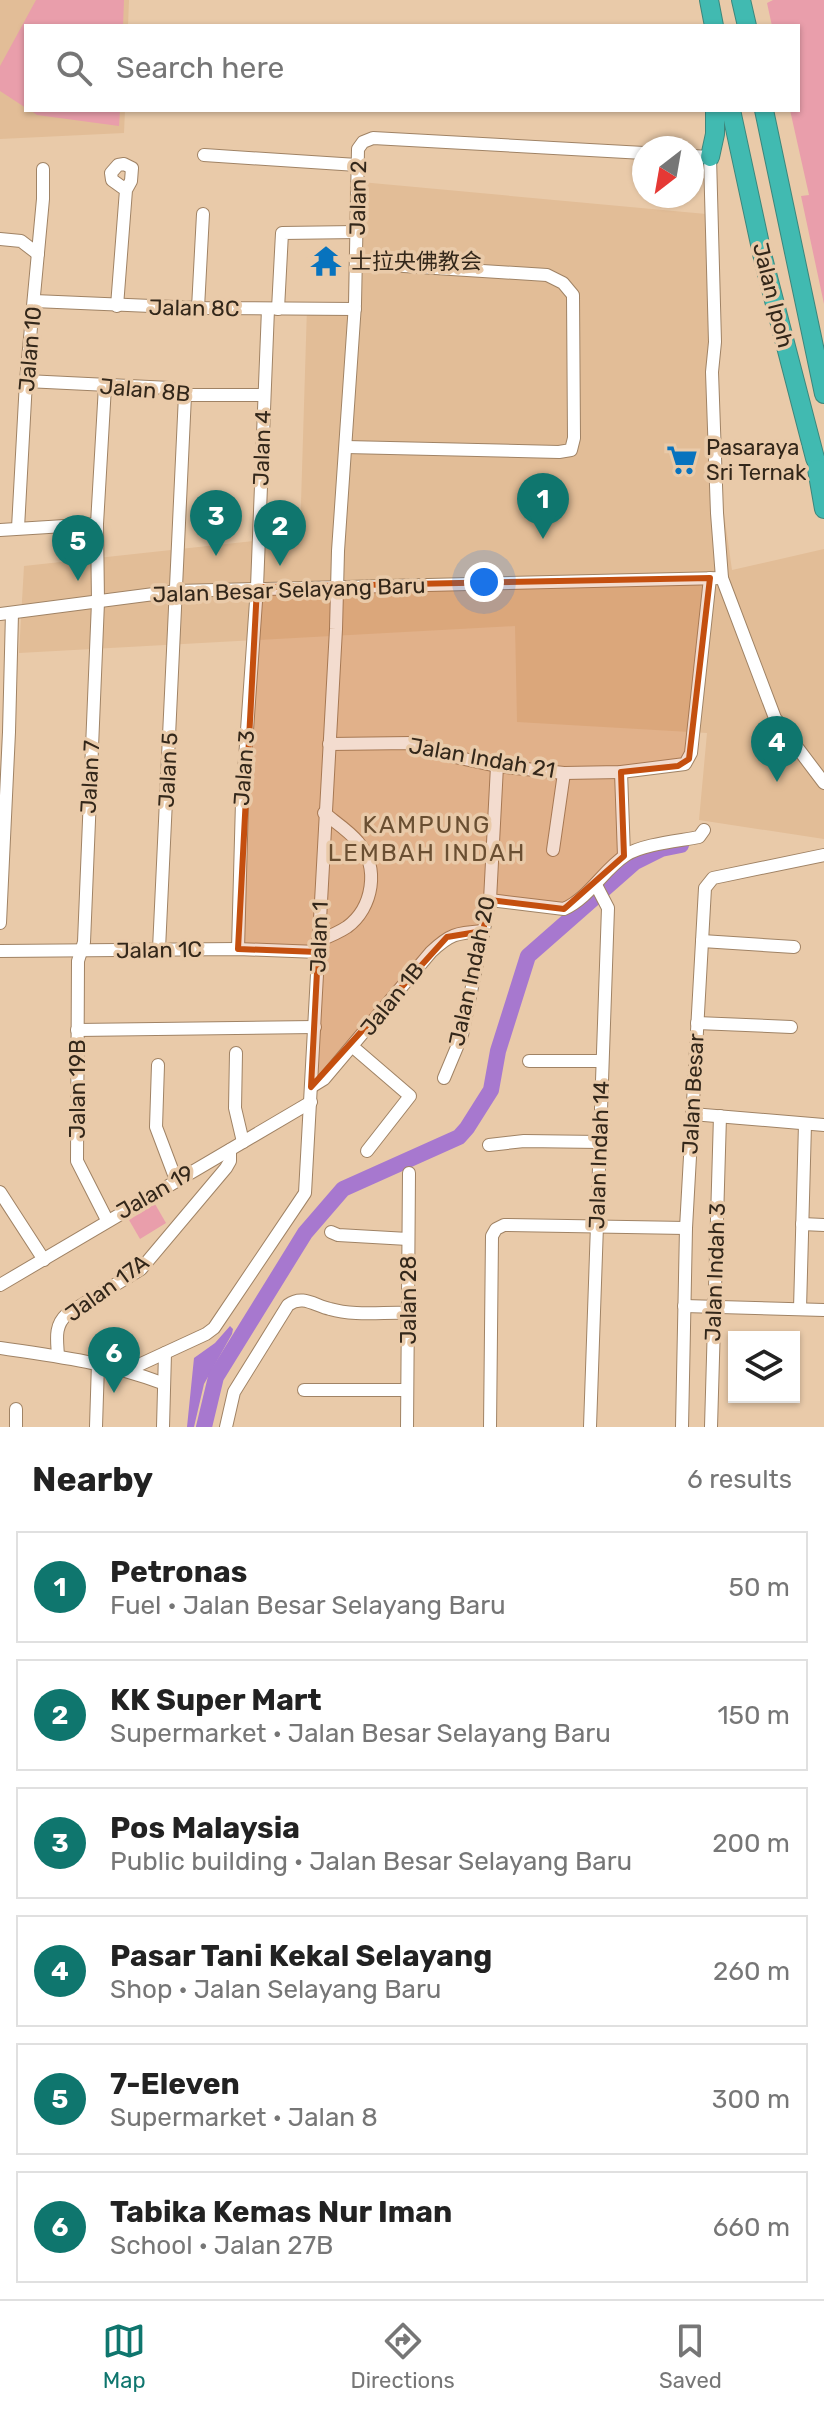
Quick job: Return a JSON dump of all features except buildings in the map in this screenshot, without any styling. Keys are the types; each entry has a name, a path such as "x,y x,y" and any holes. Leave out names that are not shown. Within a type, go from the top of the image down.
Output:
{"highway":[{"path":"709,0 714,24"},
{"path":"743,0 746,23"},
{"path":"704,152 715,134 715,112"},
{"name":"Jalan Ipoh","path":"731,112 815,458 824,479"},
{"name":"Jalan Ipoh","path":"764,112 824,394"},
{"path":"704,155 723,141 740,155"},
{"path":"809,322 824,361"},
{"path":"815,458 824,509"}],"street":[{"name":"Jalan 2","path":"337,585 355,309 358,149 363,142 373,138 632,152"},
{"path":"204,155 357,165"},
{"name":"Jalan 10","path":"18,528 43,169"},
{"path":"117,306 126,190"},
{"path":"704,197 715,342 716,578 775,718 824,783"},
{"path":"198,308 203,214"},
{"name":"Jalan 4","path":"257,587 264,395 282,233 357,232"},
{"path":"0,239 21,241 38,254"},
{"path":"346,447 559,452 571,450 574,438 573,295 563,283 547,275 357,263"},
{"name":"Jalan 8C","path":"34,301 117,306 355,309"},
{"name":"Jalan 8B","path":"26,381 170,388 185,395 264,395"},
{"name":"Jalan 7","path":"81,951 84,942 98,602 97,524 105,386"},
{"name":"Jalan 5","path":"159,949 185,395"},
{"path":"0,530 97,524"},
{"name":"Jalan Besar Selayang Baru","path":"6,613 177,591 257,587 716,578"},
{"name":"Jalan Indah 21","path":"329,744 412,743 497,766 564,773 621,772 678,766 689,759 716,578"},
{"name":"Jalan 1","path":"165,1353 214,1328 305,1193 337,585"},
{"name":"Jalan 3","path":"238,949 242,802 257,587"},
{"path":"0,923 6,613"},
{"name":"Jalan Indah 20","path":"444,1078 462,1035 490,900 497,766"},
{"path":"621,772 624,856"},
{"path":"553,850 564,773"},
{"path":"318,946 359,916 371,890 372,874 359,843 324,813"},
{"path":"490,900 564,909 598,887 624,856 635,850 699,837 704,830"},
{"name":"Jalan Besar","path":"682,1427 686,1228 704,894 709,880 824,855"},
{"name":"Jalan Indah 14","path":"590,1427 608,908 598,887"},
{"name":"Jalan 1B","path":"311,1087 324,1079 447,937 460,932 483,931"},
{"path":"702,941 794,947"},
{"name":"Jalan 1C","path":"0,951 318,946"},
{"name":"Jalan 19B","path":"81,951 78,961 77,1161 107,1220"},
{"path":"697,1023 791,1027"},
{"path":"77,1030 315,1027"},
{"path":"353,1047 410,1096 367,1151"},
{"path":"236,1053 235,1108 243,1142"},
{"path":"529,1061 602,1061"},
{"path":"158,1065 156,1127 176,1180"},
{"name":"Jalan 19","path":"0,1285 311,1102"},
{"path":"692,1114 824,1125"},
{"name":"Jalan Indah 3","path":"711,1427 720,1116"},
{"path":"800,1309 805,1124"},
{"path":"489,1145 524,1141 600,1142"},
{"name":"Jalan 17A","path":"58,1356 57,1327 60,1320 141,1269 226,1168 230,1150"},
{"name":"Jalan 28","path":"407,1427 409,1173"},
{"path":"0,1192 44,1260"},
{"path":"802,1224 824,1225"},
{"path":"490,1427 492,1236 496,1229 504,1225 686,1228"},
{"path":"331,1232 408,1239"},
{"path":"226,1427 234,1392 288,1305 295,1300 302,1299 333,1310 408,1313"},
{"path":"684,1306 824,1310"},
{"path":"0,1348 98,1363 162,1383"},
{"path":"128,1370 165,1353"},
{"path":"163,1427 165,1353"},
{"path":"96,1427 98,1363"},
{"path":"304,1390 407,1390"},
{"path":"16,1409 16,1427"}],"highlighted area":[{"path":"710,578 689,759 678,766 621,772 624,856 564,909 490,900 483,931 447,937 311,1087 318,952 238,949 257,587"}],"shaded area":[{"path":"0,0 129,0 128,24 24,24 24,112 125,112 124,133 0,139"},
{"path":"36,0 124,0 123,24 24,24 24,107 0,91 0,66"},
{"path":"773,0 824,0 824,304 801,196 809,195 790,112 800,112 800,24 772,24 767,3"},
{"path":"33,112 120,112 119,126"},
{"path":"350,181 717,215 721,492 732,570 824,549 824,839 699,820 707,733 517,722 515,626 19,653 24,566 300,536 307,307 348,304"},
{"path":"155,1204 166,1223 140,1239 129,1220"},
{"path":"230,1326 232,1334 204,1384 194,1427 187,1427 194,1358 215,1343"}],"waterway":[{"path":"204,1427 216,1377 305,1233 343,1189 459,1137 467,1128 491,1090 498,1051 528,956 635,862 661,849 681,845"}],"place":[{"name":"士拉央佛教会","path":"326,261"},
{"name":"Pasaraya Sri Ternak","path":"682,460"},
{"name":"Petronas","path":"543,539"},
{"name":"Pos Malaysia","path":"216,556"},
{"name":"KK Super Mart","path":"280,566"},
{"name":"7-Eleven","path":"78,581"},
{"name":"Pasar Tani Kekal Selayang","path":"777,782"},
{"name":"Tabika Kemas Nur Iman","path":"114,1393"}],"district":[{"name":"KAMPUNG LEMBAH INDAH","path":"427,839"}]}
